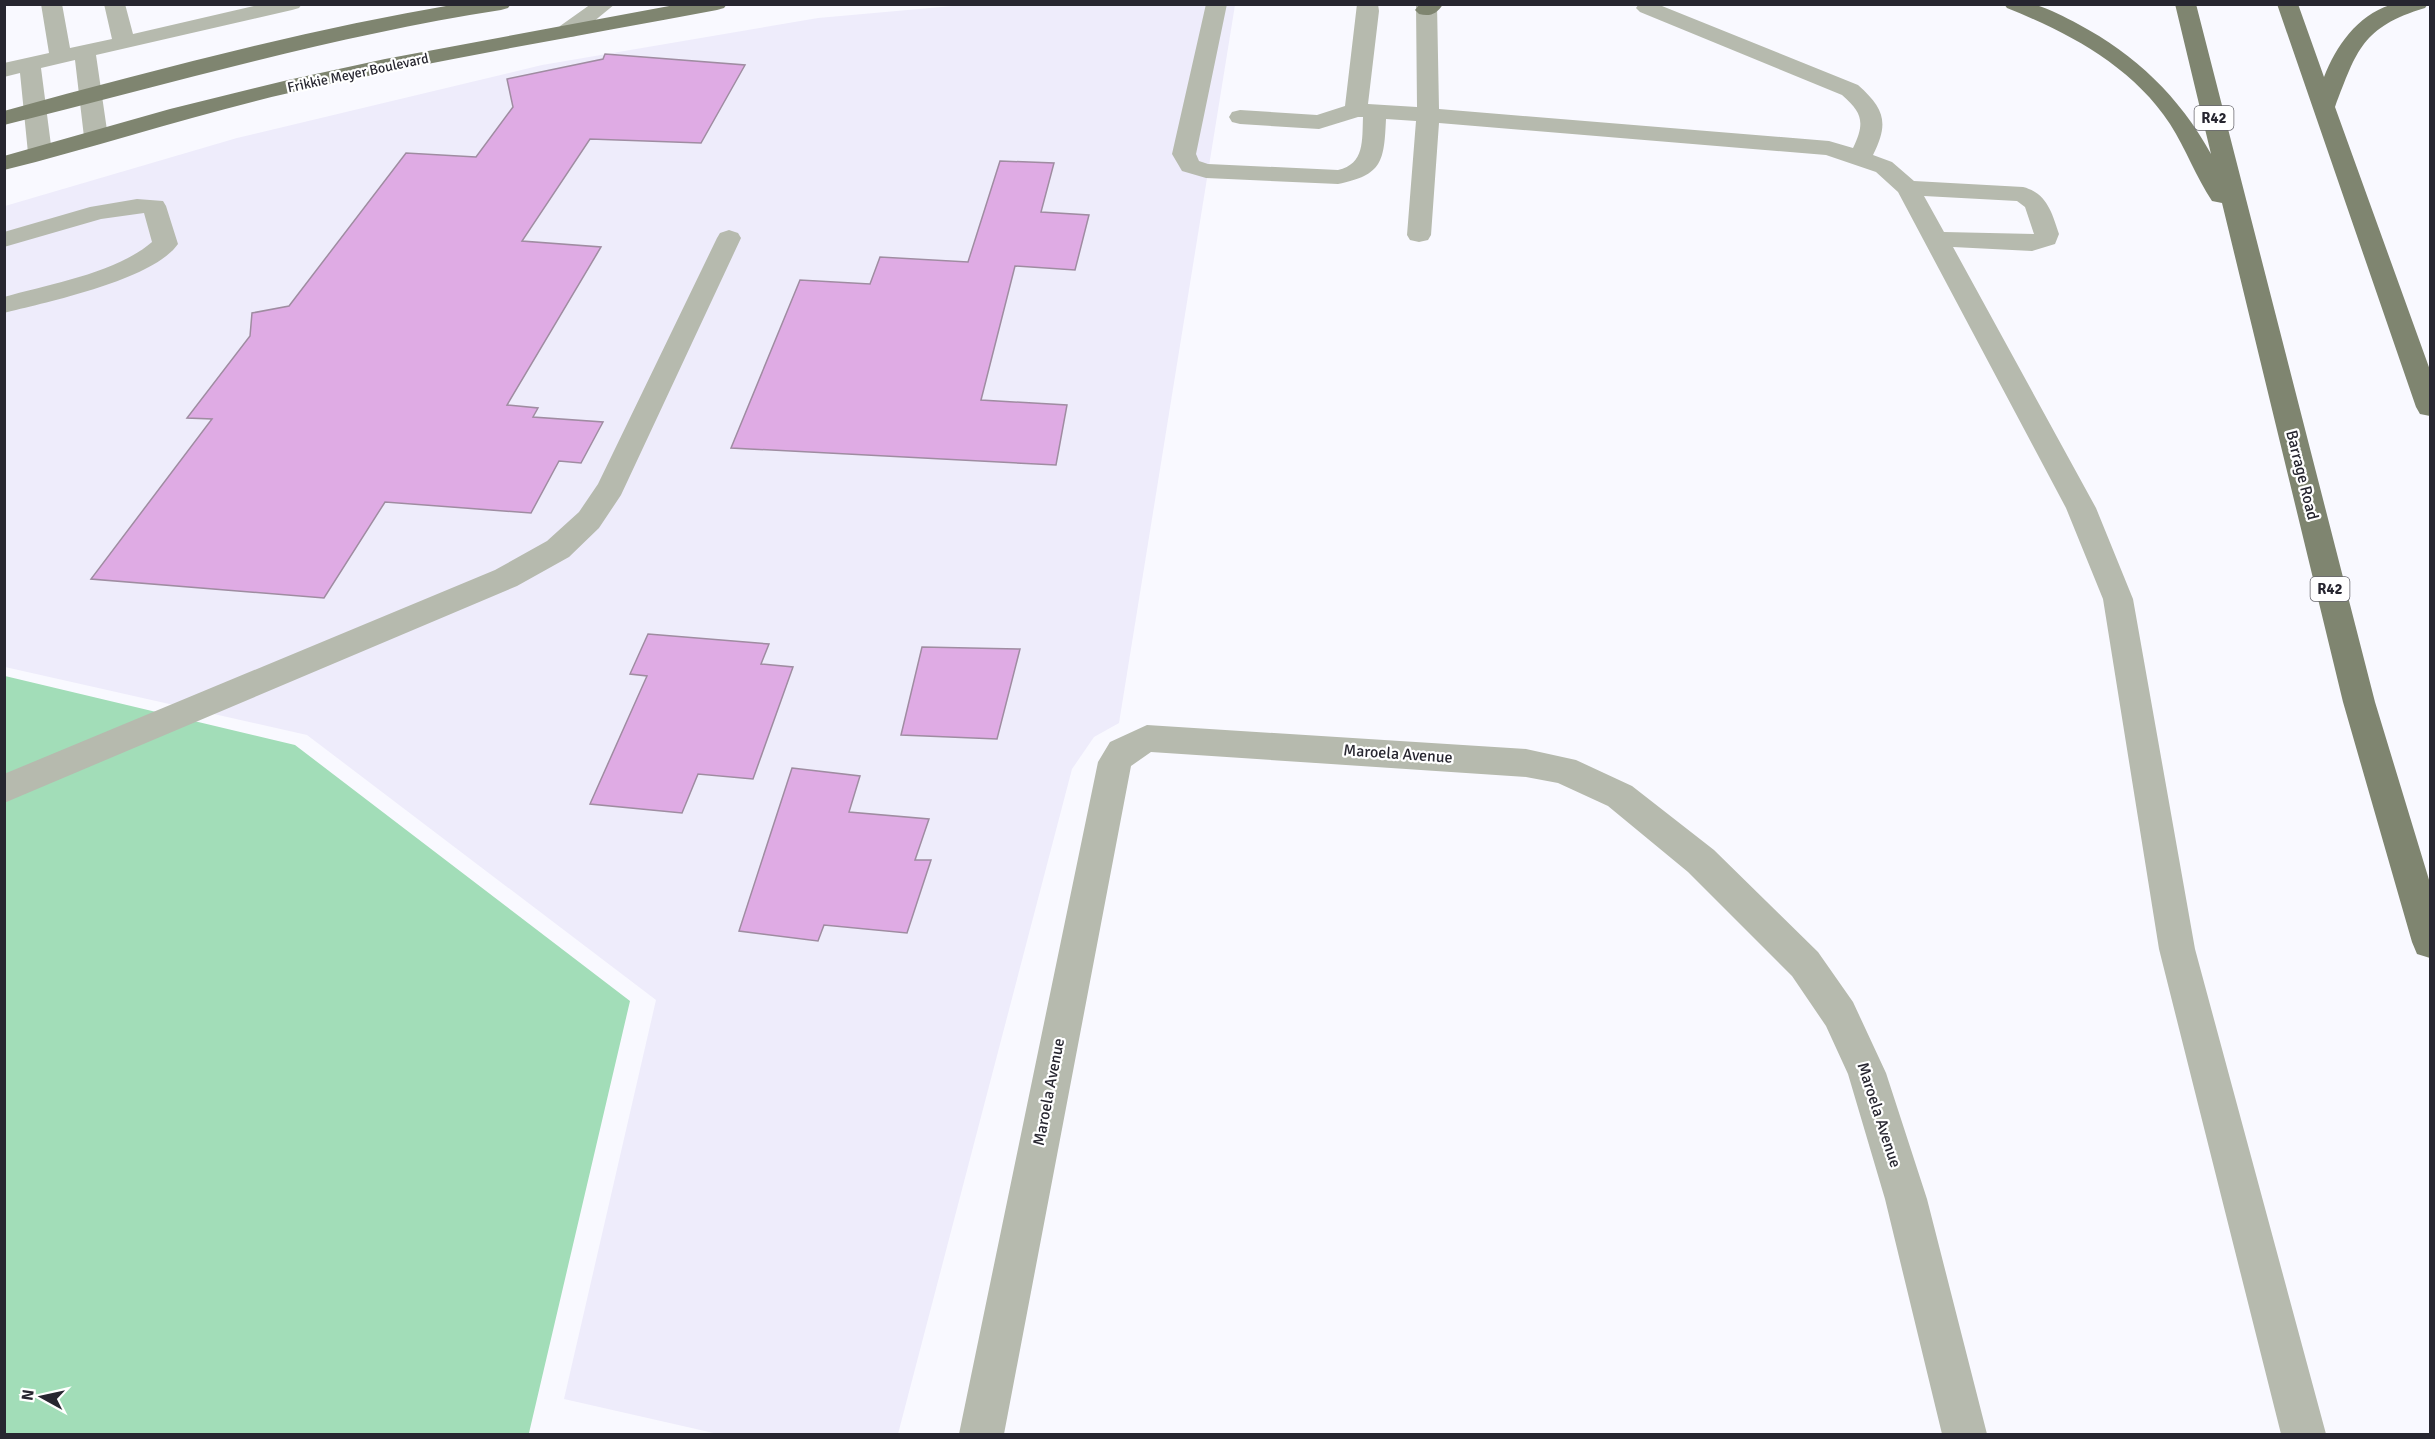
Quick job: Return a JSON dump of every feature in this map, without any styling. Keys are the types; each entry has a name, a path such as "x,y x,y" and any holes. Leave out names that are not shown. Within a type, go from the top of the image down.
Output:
{"main road":[{"path":"437,13 459,4"},
{"path":"4,117 237,57 437,13 501,4"},
{"path":"2014,4 2062,25 2097,45 2131,68 2159,94 2181,122 2240,232"},
{"name":"Barrage Road","path":"2185,4 2359,702 2430,942"},
{"path":"2287,4 2430,406"},
{"path":"2324,107 2339,65 2348,47 2361,31 2404,8 2418,4"},
{"name":"Frikkie Meyer Boulevard","path":"4,163 178,114 288,87 703,5"}],"street":[{"path":"51,4 61,57"},
{"path":"114,4 124,42"},
{"path":"4,70 292,4"},
{"path":"568,31 605,4"},
{"path":"1217,4 1184,154 1190,165 1206,171 1338,177 1352,176 1367,167 1370,161 1365,111 1368,8"},
{"path":"1419,235 1428,115 1428,6"},
{"path":"1647,8 1850,90 1870,110 1874,123 1871,137 1860,157"},
{"path":"85,51 96,137"},
{"path":"30,64 40,153"},
{"path":"1240,117 1319,122 1365,111 1829,148 1884,167 1908,188 2081,508 2118,599 2177,948 2304,1434"},
{"path":"1908,188 2023,194 2036,204 2047,234 2046,239 2042,242 2032,243 1935,239"},
{"path":"4,240 139,204 154,206 165,244 159,251 137,265 4,305"},
{"path":"4,789 506,578 558,549 589,520 611,488 729,238"},
{"name":"Maroela Avenue","path":"981,1434 1115,762 1122,752 1146,738 1526,762 1564,770 1620,796 1701,861 1805,964 1840,1014 1867,1073 1906,1199 1965,1434"}],"shaded area":[{"path":"975,4 1235,5 1119,723 1094,737 1072,769 898,1434 718,1434 564,1399 656,1000 307,735 5,667 5,206 237,138 542,65 818,18"}],"green space":[{"path":"5,676 295,745 630,1001 529,1433 532,1434 5,1434"}],"building":[{"path":"605,54 745,65 701,143 590,139 522,241 601,247 507,405 538,408 533,417 603,422 581,463 559,461 531,513 385,502 324,598 91,579 212,419 187,418 250,336 252,313 289,306 406,153 476,157 513,107 507,79 603,59"},
{"path":"1000,161 1054,163 1041,212 1089,215 1075,270 1015,266 981,400 1067,405 1056,465 731,448 800,280 870,284 880,257 968,262"},
{"path":"648,634 769,644 761,664 793,667 753,779 698,774 682,813 590,804 647,676 630,674"},
{"path":"922,647 1020,649 997,739 901,735"},
{"path":"792,768 860,776 849,812 929,819 915,860 931,860 907,933 824,925 818,941 739,931"}]}
